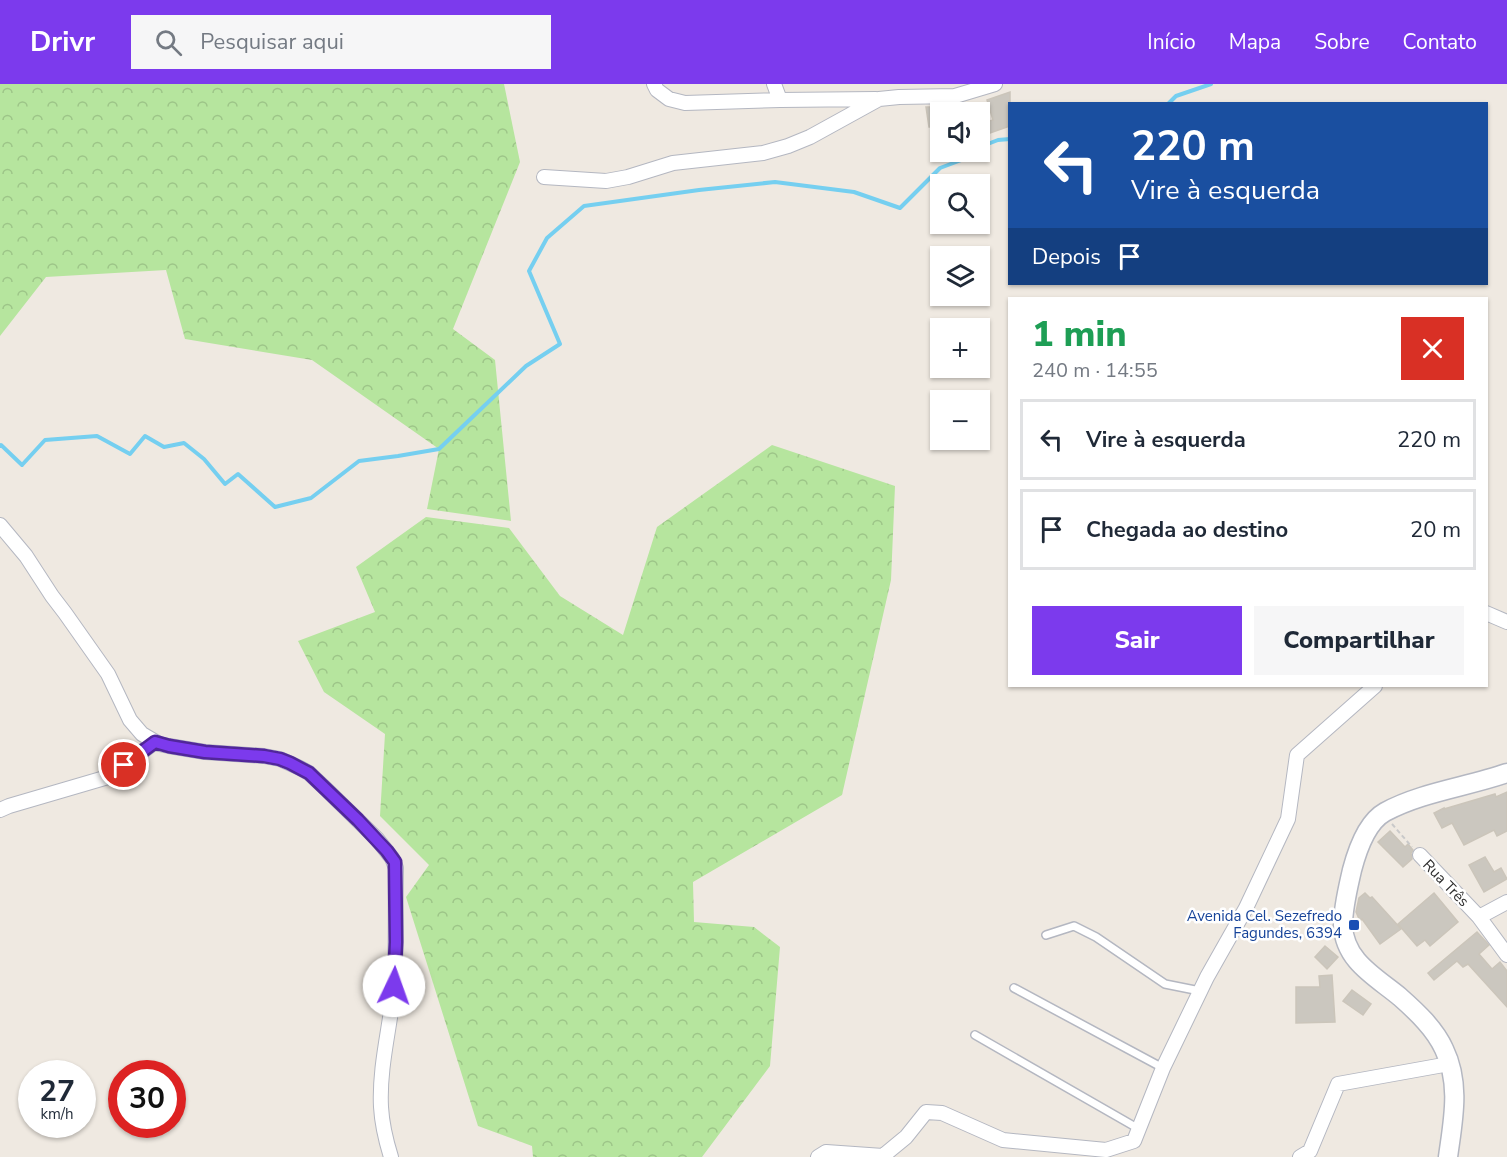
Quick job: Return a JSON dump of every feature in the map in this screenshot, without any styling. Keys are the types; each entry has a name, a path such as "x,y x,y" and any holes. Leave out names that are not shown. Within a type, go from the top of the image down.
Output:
{"main road":[{"path":"1448,1157 1455,1104 1454,1078 1444,1049 1429,1026 1400,998 1363,968 1348,948 1343,925 1347,892 1353,866 1367,830 1383,813 1413,800 1507,773"}],"street":[{"path":"654,84 657,90 669,99 685,103 955,96 995,84"},
{"path":"774,84 780,99"},
{"path":"544,177 606,181 628,177 673,163 763,153 788,146 810,136 879,99"},
{"path":"0,525 26,556 108,674 130,720 142,734 155,742 169,746 205,752 264,756 280,759 300,768 309,773 358,820 395,862 394,986 384,1057 381,1106 382,1124 390,1157"},
{"path":"1488,614 1507,622"},
{"path":"818,1157 826,1152 883,1156 906,1137 926,1112 942,1113 1003,1140 1106,1150 1134,1141 1163,1068 1200,991 1246,908 1288,819 1297,755 1374,687"},
{"path":"0,810 108,777 155,742"},
{"name":"Rua Três","path":"1420,855 1479,917 1507,955"},
{"path":"1479,917 1507,902"},
{"path":"1300,1157 1310,1151 1338,1084 1449,1064"}],"lane":[{"path":"1046,934 1074,926 1096,937 1165,984 1200,991"},
{"path":"1014,988 1163,1068"},
{"path":"975,1035 1139,1129"}],"path":[{"name":"Rua Três","path":"1383,813 1420,855"}],"green space":[{"path":"0,84 504,84 520,162 453,329 495,360 511,521 427,509 439,449 312,360 185,339 166,270 46,277 0,336"},
{"path":"772,445 895,486 891,580 842,795 693,882 694,922 754,927 780,947 770,1066 702,1157 533,1157 532,1146 478,1126 406,897 429,865 380,816 385,734 324,692 298,641 375,612 356,567 426,517 509,528 560,596 623,635 657,527"}],"building":[{"path":"1010,92 1008,127 990,133 990,121 993,120 990,102 987,100"},
{"path":"926,107 930,107 929,127"},
{"path":"1507,792 1507,831 1497,836 1494,830 1464,845 1452,823 1442,828 1434,813 1444,808 1495,794 1496,797"},
{"path":"1390,831 1405,847 1408,844 1413,850 1412,859 1403,867 1378,842"},
{"path":"1485,857 1494,872 1501,868 1507,879 1484,892 1469,865"},
{"path":"1365,893 1370,898 1372,897 1401,929 1380,944 1362,919 1360,921 1356,912 1359,898"},
{"path":"1434,893 1458,922 1430,946 1425,940 1417,946 1398,924"},
{"path":"1477,932 1489,945 1479,954 1492,969 1500,962 1507,971 1507,1007 1468,964 1463,967 1457,961 1434,980 1428,973"},
{"path":"1325,946 1338,957 1327,969 1315,957"},
{"path":"1332,975 1335,1022 1296,1023 1296,987 1320,987 1319,976"},
{"path":"1352,990 1371,1004 1363,1015 1343,1001"}],"waterway":[{"path":"1170,102 1176,96 1211,84"},
{"path":"990,143 1008,139"},
{"path":"0,446 22,465 45,440 97,436 130,454 145,436 164,447 184,443 204,459 225,484 238,474 275,507 311,498 359,461 439,449 526,366 560,344 529,271 547,238 584,206 775,182 854,192 900,208 940,168 956,162"}],"place":[{"name":"Avenida Cel. Sezefredo Fagundes, 6394","path":"1354,925"}],"route":[{"path":"124,765 155,742 205,752 280,759 309,773 358,820 395,862 394,986"}]}
